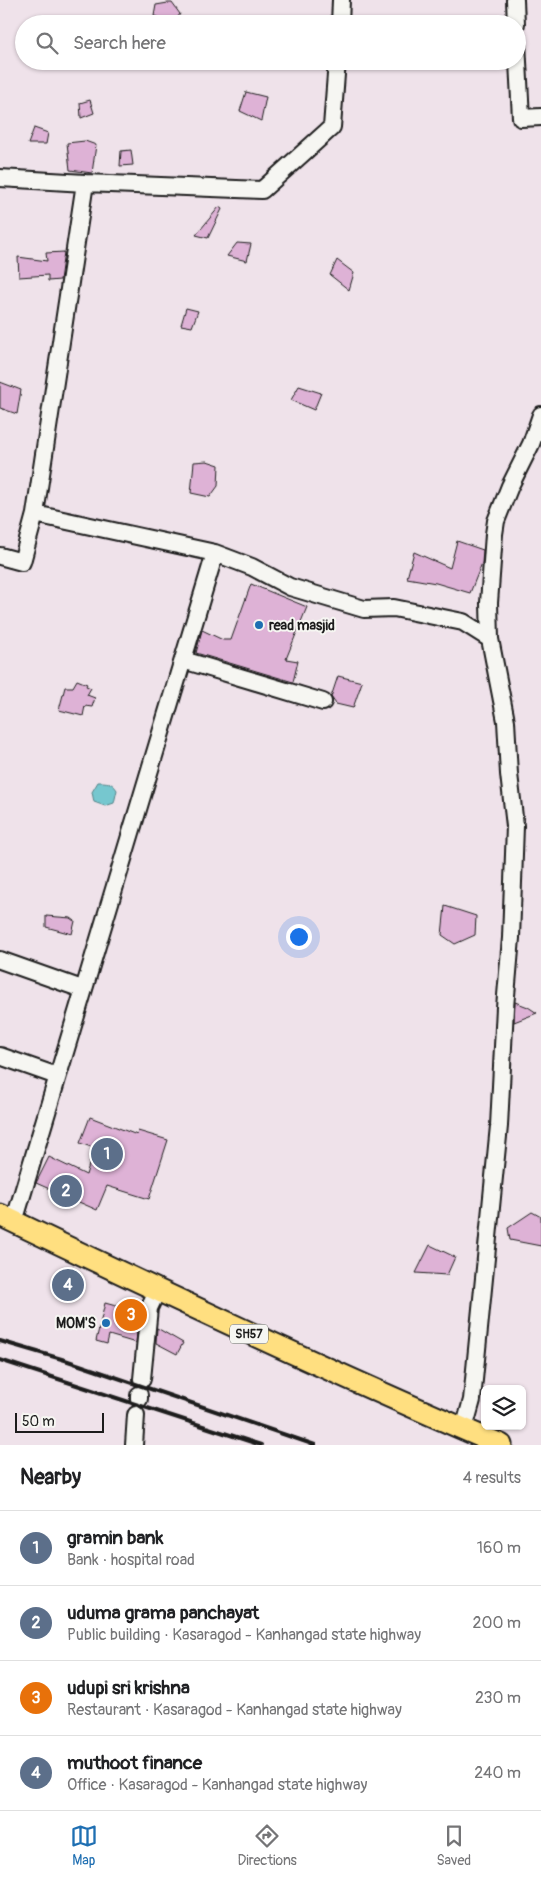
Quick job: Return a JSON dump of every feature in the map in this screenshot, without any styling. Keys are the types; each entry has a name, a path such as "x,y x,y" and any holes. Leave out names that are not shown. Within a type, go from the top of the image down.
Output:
{"main road":[{"name":"SH57","path":"7,1218 157,1291 370,1389 501,1445"}],"street":[{"path":"340,15 341,0"},
{"path":"515,0 516,15"},
{"path":"0,178 262,190 332,127 336,70"},
{"path":"518,70 521,118 541,117"},
{"path":"0,556 22,562 35,514 85,183"},
{"path":"464,1429 472,1400 499,1126 504,1007 511,938 515,826 509,774 506,721 490,639 489,603 496,521 541,415"},
{"path":"35,514 215,553 252,567 290,587 364,609 394,608 463,622 490,639"},
{"path":"7,1218 57,1076 215,553"},
{"path":"183,660 323,702"},
{"path":"0,960 82,989"},
{"path":"0,1056 57,1076"},
{"path":"134,1445 149,1308 157,1291"}],"water":[{"path":"98,782 109,783 115,787 117,790 114,803 105,806 94,802 92,792"}],"building":[{"path":"172,3 180,14 154,15 156,5"},
{"path":"246,92 266,97 261,121 240,111"},
{"path":"90,100 94,113 81,118 80,103"},
{"path":"34,128 48,133 46,144 28,144"},
{"path":"85,141 96,145 92,173 70,170 67,143"},
{"path":"131,150 133,165 120,166 121,151"},
{"path":"219,207 222,209 208,238 196,235"},
{"path":"237,243 251,244 247,261 227,256"},
{"path":"64,252 60,280 48,281 48,275 19,277 18,257 47,261 46,253"},
{"path":"337,260 354,273 349,290 330,275"},
{"path":"186,308 198,311 192,327 181,325"},
{"path":"0,382 21,390 17,414 0,408"},
{"path":"299,386 321,393 314,410 291,400"},
{"path":"207,461 219,465 218,486 210,497 191,493 194,462"},
{"path":"457,541 483,550 482,563 470,593 436,583 407,578 414,552 450,568"},
{"path":"251,584 307,607 286,659 298,661 293,682 196,653 202,630 223,640 231,640"},
{"path":"338,676 362,682 353,708 336,704 331,697"},
{"path":"77,680 91,688 87,695 95,698 92,707 85,706 83,716 59,710 65,687 73,687"},
{"path":"445,906 476,916 475,935 455,944 442,935"},
{"path":"46,916 71,918 75,921 72,934 46,927"},
{"path":"515,1002 528,1007 537,1013 514,1022"},
{"path":"90,1117 137,1135 138,1131 168,1140 149,1199 107,1186 97,1210 36,1183 49,1157 86,1175 94,1148 80,1143"},
{"path":"532,1212 541,1217 541,1246 510,1240 508,1228"},
{"path":"430,1245 455,1257 447,1275 416,1273"},
{"path":"105,1303 116,1306 131,1304 139,1311 136,1343 109,1335 107,1344 96,1341"},
{"path":"157,1328 183,1343 177,1354 156,1343"}],"railway":[{"path":"0,1341 65,1360 315,1445"},
{"path":"0,1360 261,1445"}],"place":[{"name":"read masjid","path":"259,625"},
{"name":"gramin bank","path":"107,1154"},
{"name":"uduma grama panchayat","path":"66,1191"},
{"name":"muthoot finance","path":"68,1285"},
{"name":"udupi sri krishna","path":"131,1315"},
{"name":"MOM'S","path":"106,1323"}]}
